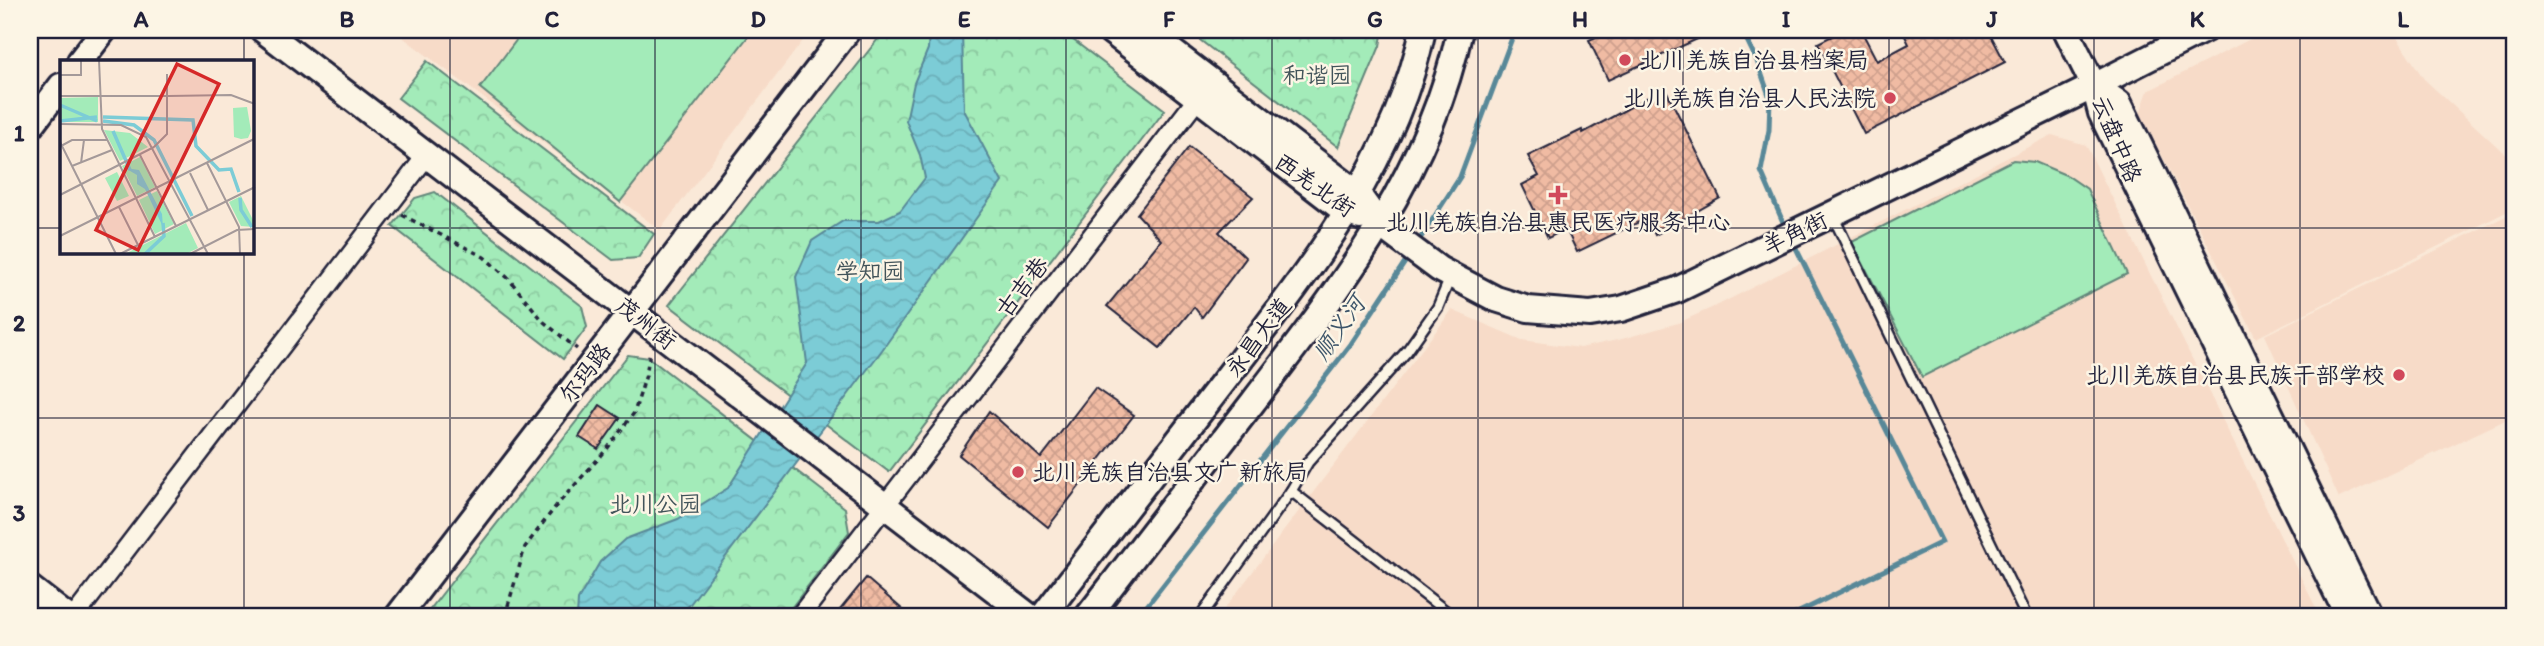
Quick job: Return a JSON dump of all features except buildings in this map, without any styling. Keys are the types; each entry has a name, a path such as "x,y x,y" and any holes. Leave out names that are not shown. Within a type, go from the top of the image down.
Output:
{"main road":[{"path":"81,60 104,30"},
{"name":"茂州街","path":"263,30 1029,616"},
{"name":"尔玛路","path":"398,616 848,30"},
{"name":"西羌北街","path":"1109,30 1198,98 1352,203"},
{"name":"西羌北街","path":"1144,30 1380,225"},
{"name":"永昌大道","path":"1043,616 1329,241 1396,118 1416,62 1423,30"},
{"name":"永昌大道","path":"1088,616 1310,328 1357,262 1401,190 1429,132 1451,72 1460,30"},
{"path":"2066,30 2094,86"},
{"name":"羊角街","path":"1380,225 1445,272 1496,299 1528,309 1590,314 1621,309 1652,300 1777,242 2204,30"},
{"name":"云盘中路","path":"2094,86 2101,113 2348,616"},
{"name":"云盘中路","path":"2094,86 2119,103 2369,616"},
{"path":"30,127 60,87"},
{"path":"30,588 66,616"}],"street":[{"name":"古吉巷","path":"800,616 1198,98"},
{"path":"75,616 427,155"}],"lane":[{"path":"1833,214 2026,616"},
{"path":"1201,616 1291,491 1308,462 1408,351 1438,307 1445,272"},
{"path":"1291,491 1452,616"}],"path":[{"path":"388,206 484,257 508,278 544,322 593,362"},
{"path":"505,616 526,547 556,506 607,449 634,413 646,375 655,330"}],"shaded area":[{"path":"393,30 811,30 660,230"},
{"path":"2268,30 2392,30 2424,79 2514,162 2514,208 2256,338 2140,113 2148,91"},
{"path":"2052,135 2086,145 2320,616 1219,616 1452,310 1522,340 1580,348 1678,323"},
{"name":"北川羌族自治县民族干部学校","path":"2514,212 2514,416 2339,498 2265,335"}],"green space":[{"path":"524,30 753,30 620,202 480,88"},
{"name":"学知园","path":"885,30 1060,30 1165,110 889,472 669,305"},
{"name":"和谐园","path":"1187,30 1383,30 1380,46 1338,147"},
{"path":"427,61 654,234 638,258 613,260 398,98"},
{"path":"2013,160 2035,162 2068,176 2087,189 2127,274 1922,377 1852,242"},
{"path":"435,192 582,306 587,327 563,359 392,226 415,198"},
{"name":"北川公园","path":"628,355 649,358 845,508 849,532 785,616 425,616"}],"water":[{"path":"929,30 962,30 964,110 1002,182 882,350 681,616 577,616 578,600 600,562 625,539 678,519 728,488 807,363 796,277 812,241 843,221 879,221 900,211 925,178 920,155 906,121 914,83 928,49"}],"waterway":[{"name":"顺义河","path":"1416,245 1460,177 1515,30"},
{"path":"1742,30 1770,98 1769,130 1761,171 1786,229"},
{"path":"1791,616 1942,542 1792,240"},
{"name":"顺义河","path":"1139,616 1351,344 1409,256"}],"place":[{"name":"北川羌族自治县档案局","path":"1625,60"},
{"name":"北川羌族自治县人民法院","path":"1890,98"},
{"name":"北川羌族自治县惠民医疗服务中心","path":"1558,195"},
{"name":"北川羌族自治县民族干部学校","path":"2399,375"},
{"name":"北川羌族自治县文广新旅局","path":"1018,472"}]}
